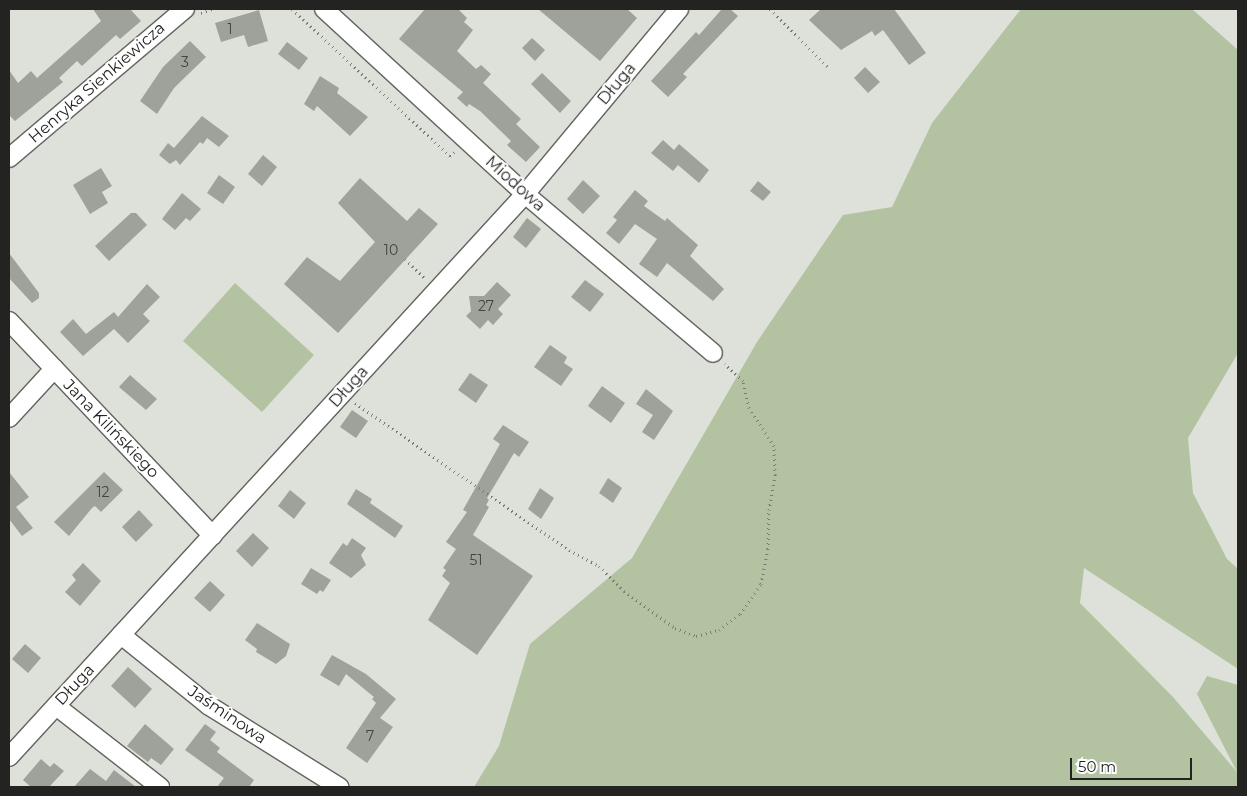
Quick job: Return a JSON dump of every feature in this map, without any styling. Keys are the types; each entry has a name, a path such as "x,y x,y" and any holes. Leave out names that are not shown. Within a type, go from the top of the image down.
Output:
{"street":[{"name":"Henryka Sienkiewicza","path":"9,158 185,9"},
{"name":"Miodowa","path":"324,9 525,194 713,353"},
{"name":"Długa","path":"9,757 525,194 679,9"},
{"name":"Jana Kilińskiego","path":"9,321 213,536"},
{"path":"9,418 54,369"},
{"name":"Jaśminowa","path":"121,635 208,705 339,787"},
{"path":"56,706 160,787"}],"path":[{"path":"292,9 450,156 459,148"},
{"path":"770,9 827,66"},
{"path":"405,259 430,282"},
{"path":"342,394 569,550 599,566 624,590 675,628 696,636 719,630 740,614 761,584 768,549 768,510 775,475 774,446 749,408 743,381 713,353"}],"green space":[{"path":"1021,9 1192,9 1238,50 1238,353 1188,438 1193,493 1227,559 1238,569 1238,669 1084,568 1080,603 1173,697 1237,772 1197,694 1207,676 1238,685 1238,787 474,787 499,746 530,644 632,558 757,342 843,215 892,207 932,123"},
{"path":"235,283 314,355 262,412 183,341"}],"building":[{"path":"93,9 130,9 141,21 120,39 116,35 82,66 77,61 59,78 63,82 15,121 9,115 9,70 18,83 31,71 37,78 101,21"},
{"path":"425,9 458,9 467,18 464,22 473,30 457,51 476,69 481,65 491,74 483,83 521,119 516,124 540,147 526,162 507,145 511,141 480,111 469,104 467,107 457,98 463,92 399,39"},
{"path":"538,9 627,9 637,18 600,61"},
{"path":"722,9 730,9 738,16 683,74 687,77 668,97 651,81 696,32 699,35"},
{"path":"821,9 894,9 926,53 909,65 883,30 875,36 872,31 841,50 809,20"},
{"path":"259,10 268,41 248,47 244,35 221,42 215,23"},
{"path":"532,38 545,50 535,61 522,48"},
{"path":"190,41 206,57 174,88 157,114 140,101 163,67"},
{"path":"287,42 308,58 299,70 278,54"},
{"path":"865,67 880,82 868,93 854,78"},
{"path":"542,73 571,101 560,113 531,84"},
{"path":"320,76 339,88 337,93 368,117 350,136 317,106 314,111 304,104"},
{"path":"202,116 229,136 219,147 207,138 203,144 200,142 180,165 176,160 170,164 159,155 168,143 174,148"},
{"path":"663,140 674,150 679,144 709,170 699,183 678,165 673,171 651,153"},
{"path":"263,155 277,167 262,186 248,174"},
{"path":"101,168 112,186 102,192 108,203 90,214 73,185"},
{"path":"219,175 235,187 223,204 207,193"},
{"path":"360,178 407,221 419,208 438,224 338,333 284,284 307,257 340,281 375,242 338,203"},
{"path":"583,180 600,196 583,214 567,199"},
{"path":"758,181 771,192 763,201 750,191"},
{"path":"635,190 648,201 644,206 665,221 667,218 698,245 690,256 724,289 713,301 667,263 657,277 639,264 657,239 635,224 619,244 606,233 617,220 613,217"},
{"path":"182,193 201,209 190,221 186,218 175,230 162,219"},
{"path":"131,213 136,213 147,225 109,261 95,246"},
{"path":"527,218 541,229 526,248 513,237"},
{"path":"9,253 39,293 39,298 32,303 9,278"},
{"path":"585,280 604,294 590,312 571,297"},
{"path":"497,282 511,295 498,309 503,314 493,325 488,320 480,329 466,316 471,311 469,296 484,296"},
{"path":"147,284 160,297 143,314 150,321 128,343 114,329 83,356 60,332 73,319 86,334 114,312 118,317"},
{"path":"550,345 567,357 564,363 573,369 561,386 534,367"},
{"path":"470,373 488,385 476,403 458,390"},
{"path":"130,375 157,399 146,410 119,387"},
{"path":"602,386 625,403 611,423 588,406"},
{"path":"646,389 673,411 654,440 642,432 653,415 636,404"},
{"path":"352,410 368,421 356,438 340,427"},
{"path":"503,425 529,442 519,457 514,453 487,498 489,500 486,505 489,507 473,535 533,576 477,655 428,620 450,583 442,576 446,570 443,568 456,549 446,542 467,512 463,510 500,444 493,439"},
{"path":"9,472 29,497 16,507 33,528 22,536 9,519"},
{"path":"104,472 123,490 101,512 95,506 92,508 69,536 54,522"},
{"path":"608,478 622,488 613,503 599,493"},
{"path":"540,488 554,498 541,519 528,509"},
{"path":"356,489 372,499 370,503 403,526 395,538 347,504"},
{"path":"290,490 306,503 294,519 278,506"},
{"path":"139,510 153,525 136,542 122,527"},
{"path":"253,533 269,548 252,567 236,551"},
{"path":"352,538 366,548 361,555 366,565 351,578 329,563 343,543 347,546"},
{"path":"83,563 101,581 80,606 65,592 76,580 72,575"},
{"path":"311,568 331,580 323,592 320,590 317,594 301,584"},
{"path":"210,581 225,595 210,612 194,598"},
{"path":"257,623 290,644 286,656 276,664 256,652 257,649 245,640"},
{"path":"25,644 41,658 28,673 12,659"},
{"path":"332,655 366,674 396,699 380,718 393,727 367,763 346,748 376,703 372,699 374,697 346,674 339,686 320,675"},
{"path":"128,667 152,689 135,708 111,686"},
{"path":"145,724 174,749 161,765 151,758 148,762 127,746"},
{"path":"205,724 216,732 210,740 220,748 217,752 254,780 249,787 217,787 224,778 185,750"},
{"path":"41,759 50,767 54,763 64,771 49,787 31,787 23,780"},
{"path":"90,769 106,781 114,770 136,787 74,787"}]}
